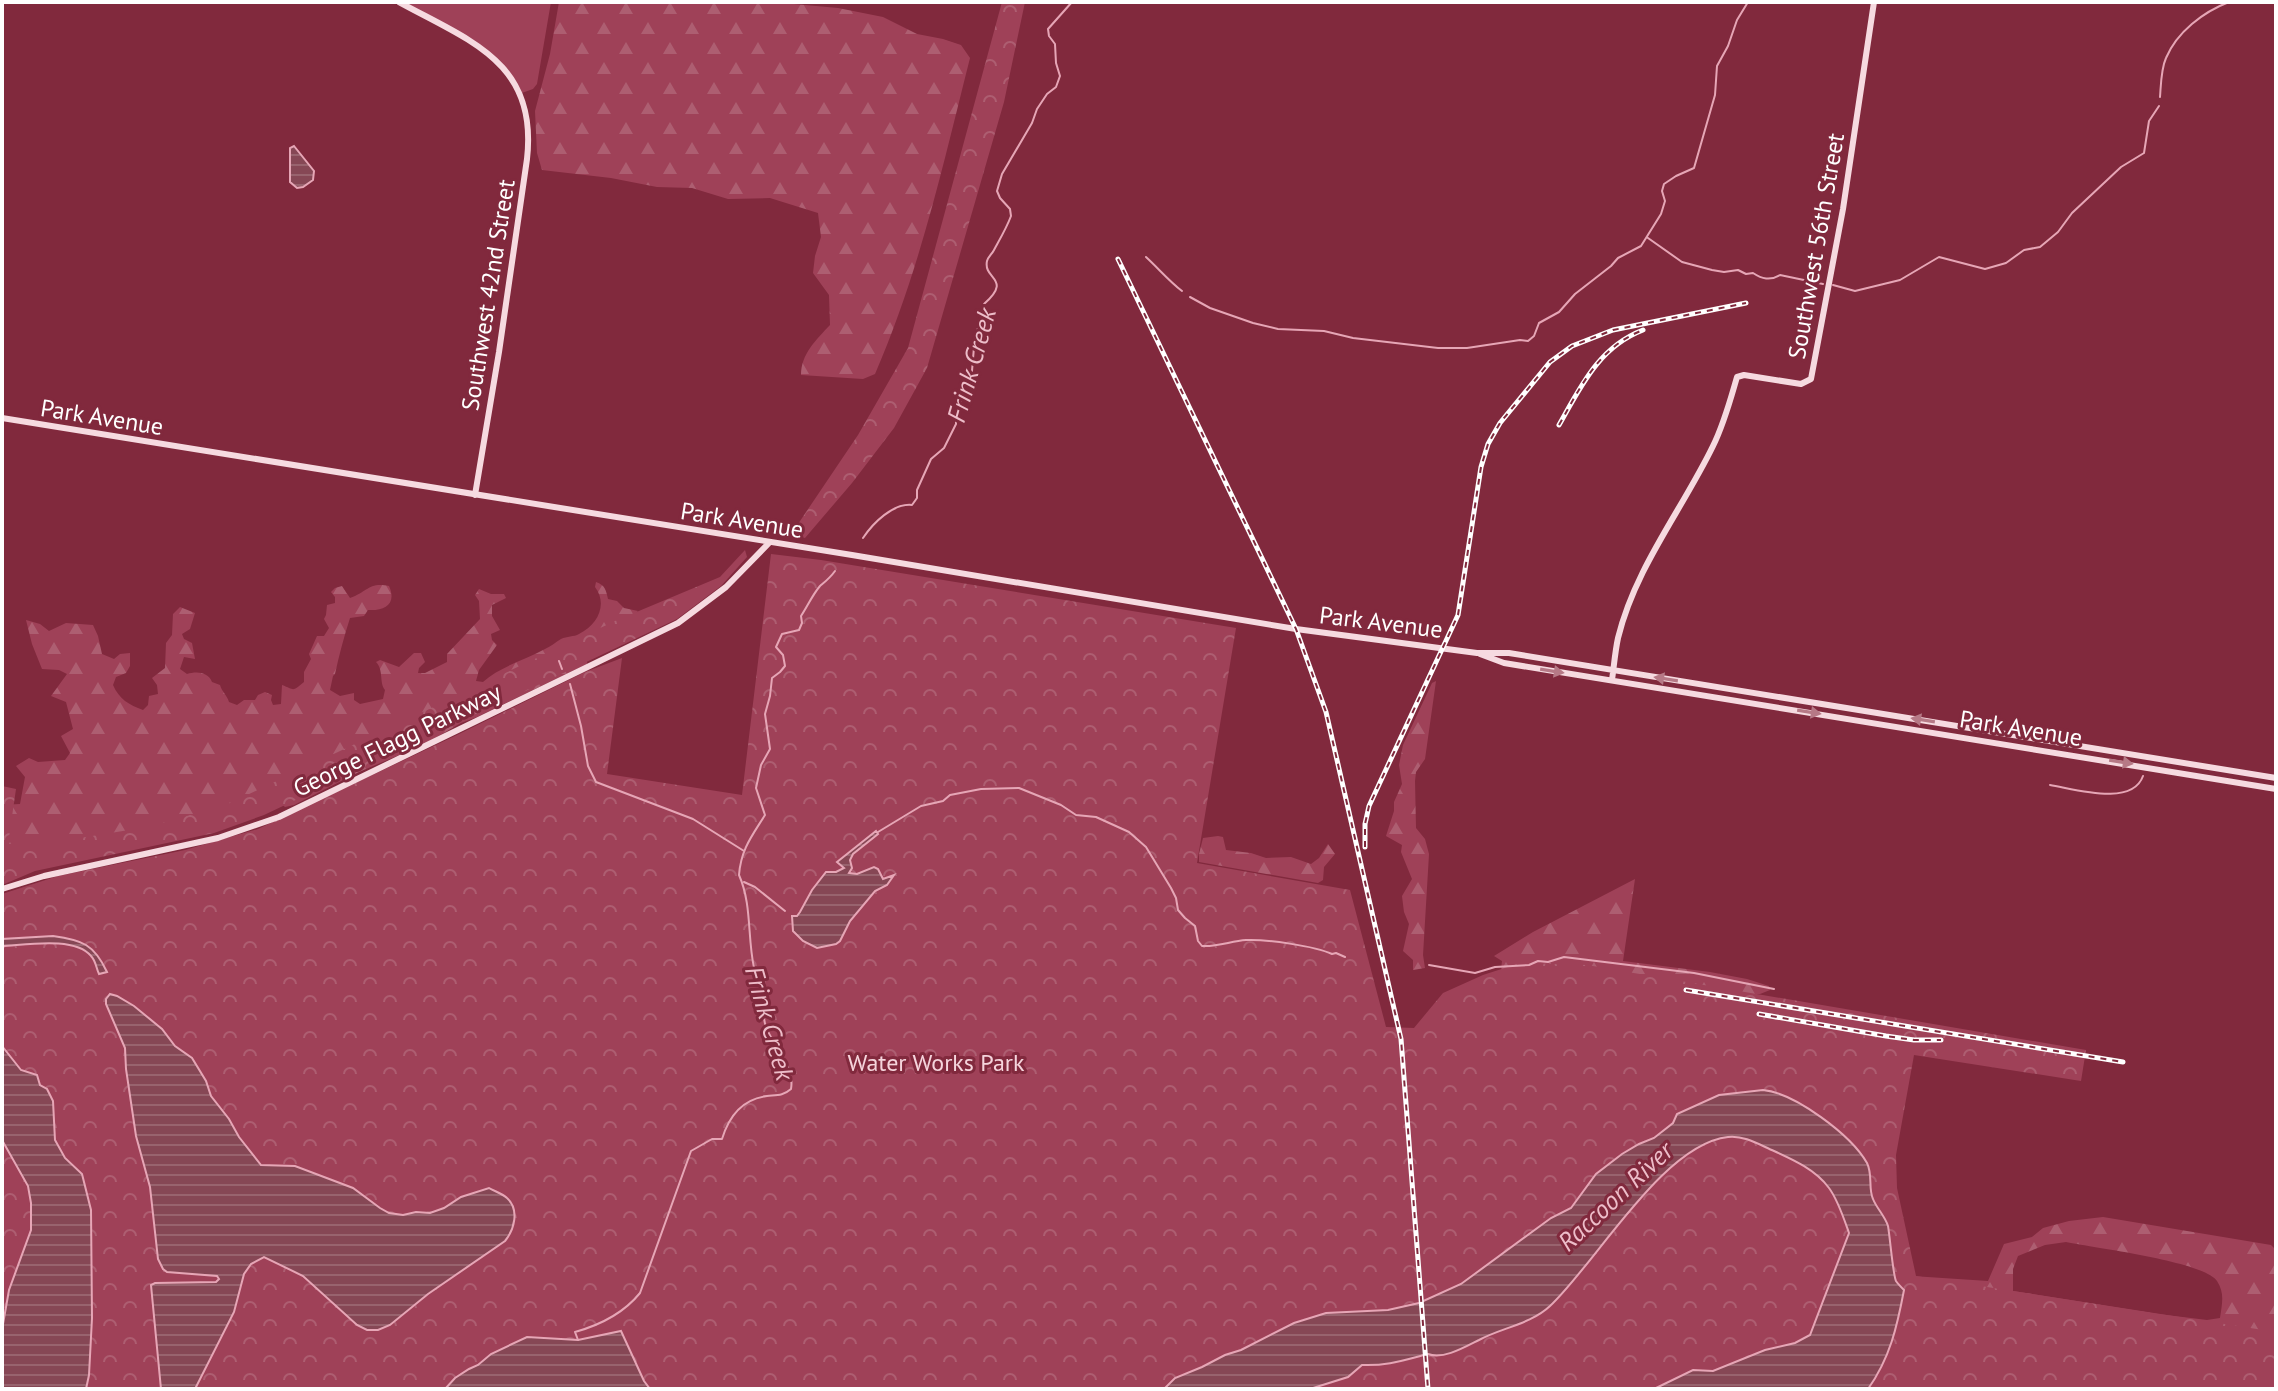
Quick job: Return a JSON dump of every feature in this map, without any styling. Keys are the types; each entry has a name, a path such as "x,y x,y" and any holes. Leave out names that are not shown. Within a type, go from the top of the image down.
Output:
{"main road":[{"name":"Southwest 42nd Street","path":"399,2 490,53 510,77 522,100 528,127 527,159 475,495"},
{"name":"Southwest 56th Street","path":"1612,680 1618,638 1631,599 1713,445 1737,377 1744,375 1801,384 1811,379 1843,209 1874,2"},
{"name":"Park Avenue","path":"2,418 1296,629 1477,653 1509,653 2276,778"},
{"name":"George Flagg Parkway","path":"2,889 44,876 218,838 279,817 678,623 726,587 769,543"},
{"name":"Park Avenue","path":"1477,653 1504,663 2276,789"}],"green space":[{"path":"399,2 551,2 537,84 533,89 519,94 490,53"},
{"path":"559,2 772,2 838,8 883,17 917,34 961,45 970,58 940,178 905,297 875,374 863,379 801,375 806,354 830,325 829,295 813,273 821,237 818,213 770,198 728,199 692,188 657,187 542,170 537,153 535,111"},
{"path":"1002,2 1025,2 1004,102 927,368 894,428 852,483 805,538 795,535 796,527 858,435 908,348"},
{"path":"745,550 747,557 721,586 677,619 264,815 214,833 35,871 2,885 2,786 16,789 8,844 62,841 153,826 230,803 615,621 720,577"},
{"name":"Water Works Park","path":"771,554 1236,628 1197,863 1350,890 1386,1027 1414,1028 1443,993 1520,963 1587,965 2086,1050 2081,1081 1914,1055 1896,1155 1897,1188 1916,1276 2276,1332 2276,1389 2,1389 2,894 58,876 185,850 258,829 585,672 622,658 607,774 742,795"},
{"path":"596,582 605,588 608,599 617,601 624,608 638,611 587,657 587,664 461,723 423,745 359,772 294,805 285,807 278,801 248,799 2,872 2,805 20,804 25,777 16,766 29,758 38,762 65,760 70,753 61,736 73,729 66,702 51,696 67,674 42,669 26,620 40,624 49,631 66,623 93,625 102,654 114,659 120,654 130,653 130,666 126,673 116,677 113,685 125,701 143,710 148,705 149,696 158,694 152,678 165,668 166,643 172,635 173,614 180,607 195,613 190,629 182,634 192,643 195,659 184,657 180,669 187,674 208,676 220,685 229,702 237,705 244,700 255,700 265,692 272,695 273,705 281,704 282,685 293,689 304,682 304,672 311,659 309,654 317,636 324,636 329,628 324,619 327,605 335,603 331,592 342,586 350,598 372,586 389,586 391,597 388,605 368,610 364,616 350,618 333,676 330,690 340,696 354,693 354,700 360,704 383,699 385,690 376,662 380,660 399,667 414,653 421,653 425,662 418,673 425,673 447,662 447,654 480,619 479,601 475,595 479,589 491,594 504,594 506,598 492,605 492,616 500,630 491,634 497,645 479,670 476,681 483,682 561,639 586,630 596,620 601,607"},
{"path":"1436,681 1425,759 1416,772 1415,781 1416,828 1425,839 1429,854 1423,955 1425,968 1413,970 1413,960 1403,951 1409,924 1402,896 1412,879 1401,852 1402,845 1386,836 1402,784 1399,765 1403,745 1432,683"},
{"path":"1223,837 1226,850 1266,858 1291,857 1311,864 1328,844 1335,854 1324,867 1323,880 1318,883 1199,862 1203,838"},
{"path":"1635,879 1623,961 1747,979 1769,986 1770,990 1760,994 1743,994 1501,970 1502,961 1494,956"},
{"path":"2103,1217 2271,1245 2276,1250 2276,1347 1872,1389 1912,1276 1988,1281 2004,1244 2032,1237 2043,1228","holes":["2066,1242 2170,1261 2208,1274 2217,1281 2221,1290 2220,1318 2207,1320 2158,1314 2013,1291 2013,1269 2018,1256 2045,1245"]}],"water":[{"path":"294,146 314,171 313,180 297,188 290,182 290,148"},
{"path":"876,831 878,834 853,854 849,873 857,874 874,867 883,879 894,875 887,885 875,891 836,944 817,948 803,941 793,931 792,916 797,916 826,872 844,868 837,862"},
{"path":"53,936 72,939 92,949 107,972 99,974 91,956 74,946 49,943 2,946 2,939"},
{"path":"110,994 134,1006 162,1029 175,1046 192,1058 211,1096 261,1165 295,1166 353,1188 389,1213 403,1215 430,1213 461,1197 489,1188 505,1197 513,1208 513,1226 505,1241 428,1294 390,1325 378,1330 367,1330 357,1325 303,1276 264,1257 251,1264 244,1274 234,1312 195,1389 161,1389 151,1285 216,1282 219,1279 217,1276 167,1272 158,1259 150,1187 136,1136 125,1048 106,1004"},
{"path":"2,1046 21,1070 37,1075 40,1085 47,1089 53,1101 55,1140 65,1158 82,1174 91,1210 92,1318 86,1389 2,1389 3,1324 9,1290 31,1230 31,1203 28,1186 2,1140"},
{"name":"Raccoon River","path":"1763,1090 1806,1107 1836,1128 1859,1152 1869,1168 1872,1195 1888,1226 1895,1277 1904,1290 1892,1342 1868,1389 1654,1389 1693,1370 1713,1371 1810,1335 1849,1233 1835,1198 1818,1176 1782,1154 1752,1141 1728,1137 1704,1145 1679,1160 1632,1208 1550,1306 1525,1322 1447,1354 1428,1354 1388,1364 1362,1365 1348,1377 1310,1389 1164,1389 1175,1378 1294,1323 1326,1313 1388,1310 1419,1303 1461,1284 1551,1218 1571,1208 1596,1174 1622,1154 1654,1138 1673,1123 1677,1114 1719,1095"},
{"path":"621,1331 650,1389 445,1389 455,1378 491,1354 527,1337 578,1340"}],"waterway":[{"name":"Frink Creek","path":"863,538 878,520 891,511 912,505 931,459 944,448 956,424 956,414 972,371 975,335 984,315 984,304 997,284 989,272 987,261 1011,216 1010,209 997,191 1002,174 1037,109 1056,87 1060,76 1055,44 1048,29 1072,2"},
{"path":"1190,297 1210,308 1278,329 1324,331 1353,338 1438,348 1528,341 1534,336 1539,323 1559,312 1575,294 1618,258 1641,246 1661,214 1665,201 1662,191 1664,184 1694,168 1715,95 1717,66 1748,2"},
{"path":"2160,97 2164,62 2177,40 2201,17 2229,2"},
{"path":"1833,285 1855,291 1900,280 1939,257 1985,269 2006,263 2024,250 2040,247 2121,167 2144,153 2149,121 2159,106"},
{"path":"1648,238 1682,262 1712,270 1738,270 1766,278 1780,275 1823,284"},
{"path":"1146,257 1182,291"},
{"name":"Frink Creek","path":"578,1340 575,1332 610,1318 640,1293 691,1151 712,1139 722,1139 733,1116 744,1105 791,1089 789,1069 765,1023 764,1012 768,1002 755,970 747,906 739,875 745,850 765,815 756,788 761,765 770,749 765,714 772,678 785,666 783,655 776,647 782,634 799,630 801,616 812,597 835,571"},
{"path":"559,661 562,669"},
{"path":"570,684 588,766 596,782 693,819 744,851"},
{"path":"2050,785 2115,794 2137,785 2143,776"},
{"path":"878,832 921,806 943,801 950,795 981,789 1019,788 1061,805 1076,815 1096,817 1129,832 1146,847 1171,888 1178,910 1195,926 1202,946 1246,940 1265,941 1345,957"},
{"path":"744,882 785,911"},
{"path":"1429,965 1475,973 1564,957 1694,973 1774,989"}],"railway":[{"path":"1118,259 1296,629 1326,712 1401,1039 1428,1389"},
{"path":"1365,847 1369,806 1458,615 1481,467 1488,444 1500,423 1550,362 1572,346 1613,330 1746,303"},
{"path":"1559,425 1603,357 1628,337 1643,330"},
{"path":"1686,990 2123,1062"},
{"path":"1759,1014 1886,1036 1941,1040"}]}
